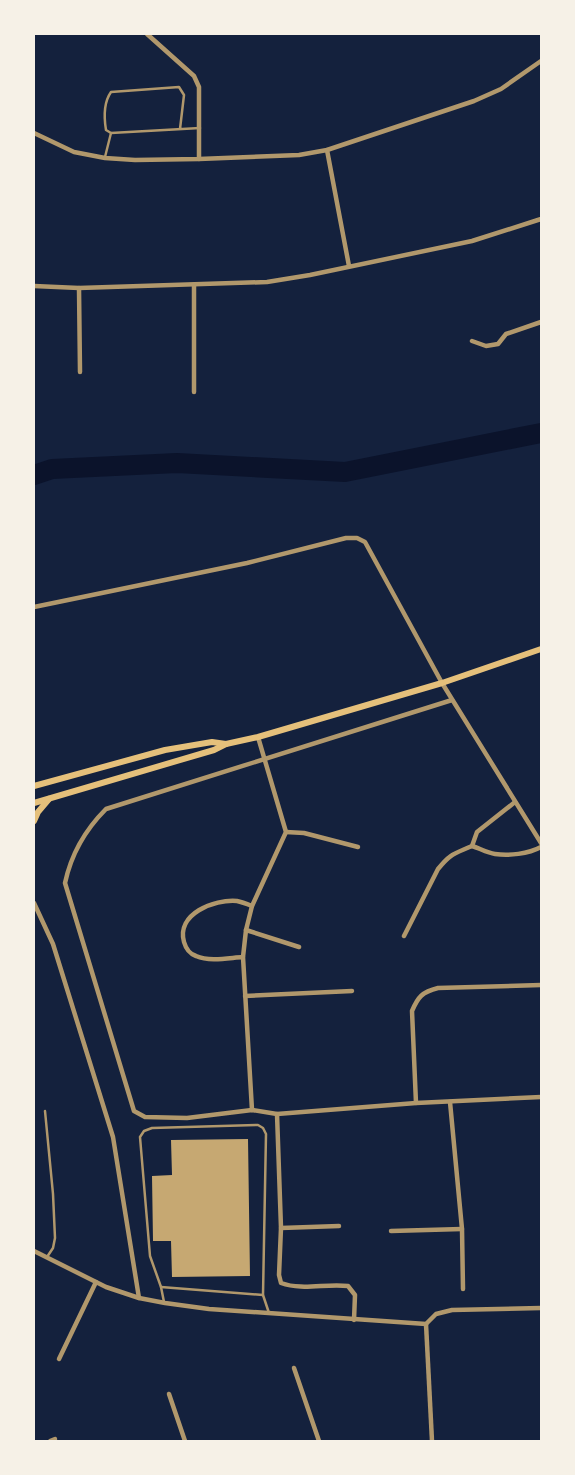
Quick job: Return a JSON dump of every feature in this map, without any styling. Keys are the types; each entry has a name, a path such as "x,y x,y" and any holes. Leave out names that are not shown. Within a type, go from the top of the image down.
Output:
{"main road":[{"path":"34,803 214,750 226,744 258,737 442,683 541,649"},
{"path":"34,786 165,750 212,742 226,744"},
{"path":"34,781 44,783 59,780"},
{"path":"34,821 38,812 50,798"}],"street":[{"path":"147,34 194,76 199,87 199,159"},
{"path":"34,134 74,152 105,158 135,160 299,155 327,150 474,101 501,89 541,61"},
{"path":"327,150 349,266"},
{"path":"34,286 79,288 267,282 472,241 541,219"},
{"path":"194,285 194,392"},
{"path":"79,288 80,372"},
{"path":"472,341 486,346 498,344 506,334 541,322"},
{"path":"34,608 247,563 346,538 357,538 365,542 442,683 541,843"},
{"path":"452,700 106,809 77,848 66,883 134,1111 145,1118 187,1118 252,1110 277,1114 416,1103 541,1097"},
{"path":"252,1110 243,957 246,930 252,906 286,832 258,737"},
{"path":"472,846 478,832 515,802"},
{"path":"286,832 304,833 358,847"},
{"path":"404,936 438,869 451,854 472,846 494,854 534,851 541,847"},
{"path":"243,957 207,959 195,956 186,949 182,935 186,922 199,910 229,902 252,906"},
{"path":"34,903 52,944 113,1137 139,1298"},
{"path":"246,930 299,946"},
{"path":"416,1103 412,1011 418,998 430,990 438,988 541,985"},
{"path":"245,996 352,991"},
{"path":"450,1102 462,1230 463,1289"},
{"path":"277,1114 281,1228 279,1275 281,1283 290,1286 311,1287 335,1284 348,1286 355,1295 354,1320"},
{"path":"281,1228 340,1226"},
{"path":"391,1231 462,1230"},
{"path":"34,1251 96,1282 139,1298 165,1303 209,1309 426,1324"},
{"path":"59,1359 96,1282"},
{"path":"432,1441 426,1324 436,1314 452,1310 541,1308"},
{"path":"294,1368 319,1441"},
{"path":"169,1394 185,1441"}],"lane":[{"path":"180,129 184,95 180,87 111,92 106,102 105,125 106,130 111,133 200,128"},
{"path":"105,158 111,133"},
{"path":"45,1110 55,1238 53,1248 46,1258"},
{"path":"165,1303 150,1256 140,1137 144,1131 152,1128 258,1125 263,1128 266,1134 263,1295 268,1313"},
{"path":"161,1287 263,1295"}],"building":[{"path":"248,1139 250,1276 172,1277 171,1241 153,1241 152,1176 172,1175 171,1140"}],"waterway":[{"path":"34,475 52,469 177,463 345,472 541,433"}]}
